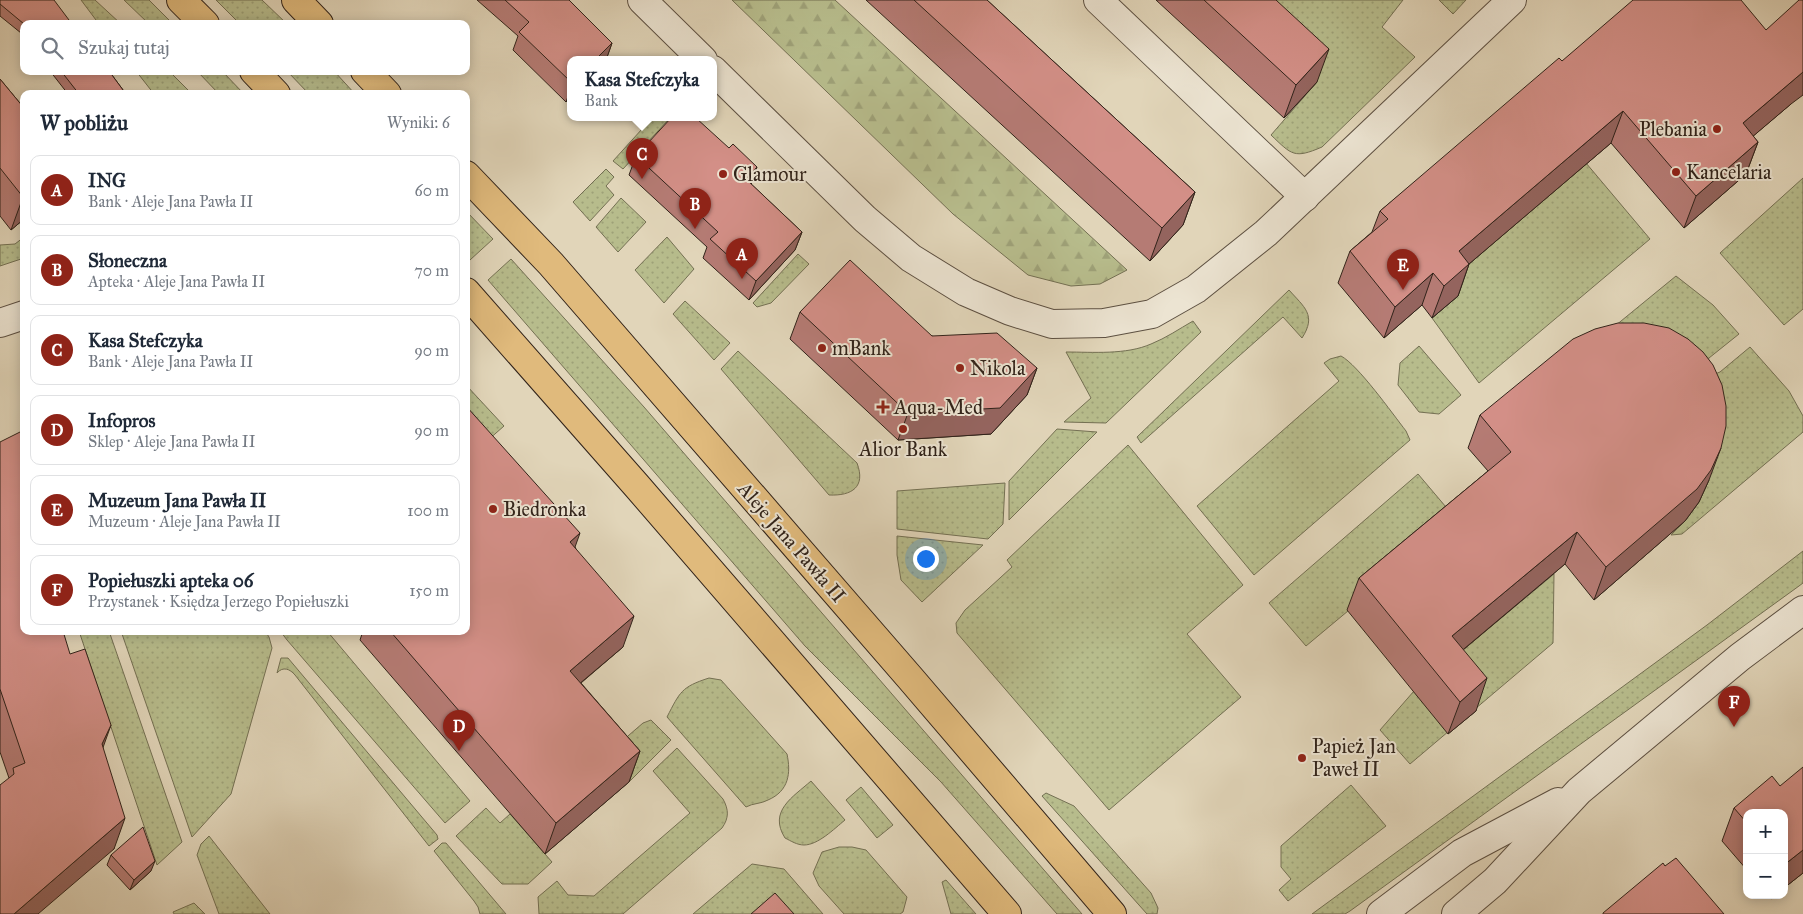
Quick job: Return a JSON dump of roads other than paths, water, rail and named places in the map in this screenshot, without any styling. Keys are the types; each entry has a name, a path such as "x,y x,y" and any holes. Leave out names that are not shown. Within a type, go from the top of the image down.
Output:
{"main road":[{"path":"181,0 201,20"},
{"path":"296,0 315,20"},
{"path":"369,75 383,90"},
{"name":"Aleje Jana Pawła II","path":"470,179 551,264 911,678 1112,914"},
{"path":"470,297 636,485 1007,914"}],"street":[{"path":"642,0 699,56"},
{"path":"1098,0 1305,197"},
{"path":"717,74 865,219 911,258 966,292 1010,311 1052,324 1104,323 1152,314 1196,289 1266,233 1512,0"},
{"path":"0,323 20,316"},
{"path":"1456,914 1495,881 1579,791 1740,658 1803,610"},
{"path":"1381,914 1462,853 1579,791"}],"place":[{"name":"Plebania","path":"1717,129"},
{"name":"Kancelaria","path":"1676,172"},
{"name":"Glamour","path":"723,174"},
{"name":"Kasa Stefczyka","path":"642,179"},
{"name":"Słoneczna","path":"695,229"},
{"name":"ING","path":"742,279"},
{"name":"Muzeum Jana Pawła II","path":"1403,290"},
{"name":"mBank","path":"822,348"},
{"name":"Nikola","path":"960,368"},
{"name":"Aqua-Med","path":"883,407"},
{"name":"Alior Bank","path":"903,429"},
{"name":"Biedronka","path":"493,509"},
{"name":"Popiełuszki apteka 06","path":"1734,727"},
{"name":"Infopros","path":"459,751"},
{"name":"Papież Jan Paweł II","path":"1302,758"}]}
